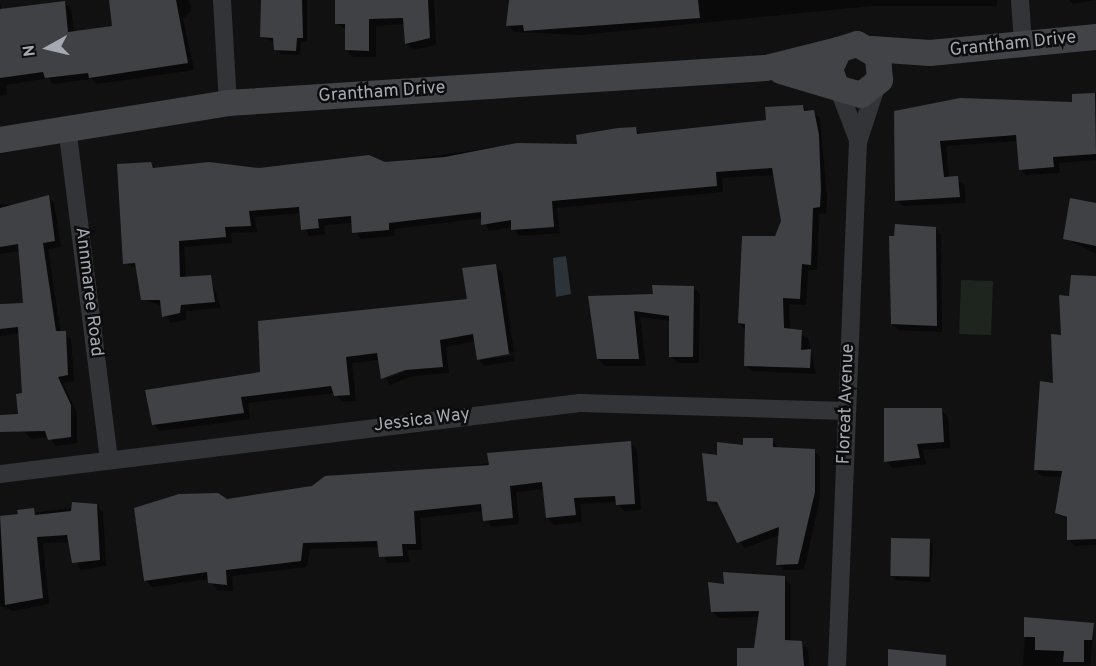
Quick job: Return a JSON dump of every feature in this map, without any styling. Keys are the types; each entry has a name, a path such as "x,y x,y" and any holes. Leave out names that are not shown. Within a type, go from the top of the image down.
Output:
{"street":[{"path":"222,0 228,104"},
{"path":"1020,0 1023,43"},
{"name":"Grantham Drive","path":"0,140 67,127 228,104 766,68 856,44 872,49 930,53 1096,37"},
{"path":"872,49 881,64 878,83"},
{"path":"837,88 830,69 839,50"},
{"name":"Grantham Drive","path":"766,68 861,95 930,53"},
{"name":"Floreat Avenue","path":"837,666 858,142 878,83"},
{"name":"Floreat Avenue","path":"837,88 858,142"},
{"name":"Annmaree Road","path":"67,127 109,458"},
{"name":"Jessica Way","path":"0,474 109,458 580,403 846,411"}],"shaded area":[{"path":"566,256 571,294 556,297 553,258"},
{"path":"961,280 993,281 991,335 959,334"}],"building":[{"path":"109,0 176,0 188,63 89,78 88,73 45,78 43,72 0,78 0,9 65,1 68,32 112,26"},
{"path":"261,0 302,0 303,38 297,38 296,51 274,50 273,38 260,37"},
{"path":"335,0 428,0 430,38 405,44 403,18 369,19 369,51 345,50 345,24 335,24"},
{"path":"509,0 698,0 700,18 524,31 523,25 506,26"},
{"path":"1095,93 1096,154 1053,157 1054,167 1019,170 1016,135 940,141 944,177 958,176 960,197 895,201 894,111 960,98 1072,102 1072,94"},
{"path":"803,105 804,111 814,110 819,135 820,207 813,208 811,265 802,264 800,299 783,298 784,328 802,330 801,350 811,349 810,368 744,366 745,324 738,323 742,236 775,236 781,221 772,168 716,172 717,186 552,201 554,227 511,230 511,220 481,225 481,212 389,223 389,230 352,233 351,216 318,219 319,228 301,230 299,207 249,211 251,226 225,227 226,237 179,241 180,277 211,275 215,302 181,305 180,313 162,317 160,300 141,300 135,263 123,264 117,164 151,162 153,168 209,162 259,168 369,155 385,162 445,157 517,143 577,144 576,135 618,128 636,127 637,134 766,120 765,107"},
{"path":"49,195 55,241 43,243 56,331 66,331 68,375 58,377 71,405 71,437 48,440 45,431 0,432 0,415 18,414 16,394 22,393 18,327 0,329 0,304 23,303 18,244 0,247 0,208"},
{"path":"1070,198 1096,203 1096,246 1063,239"},
{"path":"895,224 936,227 937,326 891,324 889,236 894,236"},
{"path":"496,264 509,354 477,360 473,334 440,340 443,367 405,370 381,379 377,353 346,357 350,395 334,396 331,386 241,397 244,413 152,425 145,390 260,372 258,321 467,299 462,268"},
{"path":"1071,275 1096,276 1096,539 1067,540 1067,517 1055,513 1062,471 1034,470 1040,381 1053,383 1051,334 1061,335 1059,295 1069,296"},
{"path":"652,285 694,286 693,357 669,357 669,316 634,311 639,359 597,359 588,296 653,294"},
{"path":"884,408 942,408 944,442 917,444 920,458 884,462"},
{"path":"743,438 773,438 773,447 815,449 815,492 798,564 776,565 779,527 737,543 717,502 707,501 702,453 717,455 717,442 743,445"},
{"path":"631,441 635,504 616,505 615,496 574,498 576,515 546,518 542,482 510,486 513,518 483,521 481,504 414,511 416,544 402,544 403,556 379,557 377,541 303,543 301,561 226,570 227,585 208,583 207,572 144,581 134,508 179,494 218,493 227,499 312,486 325,476 489,465 487,453"},
{"path":"72,502 97,504 100,560 72,563 67,535 37,537 43,598 5,605 0,516 18,514 17,510 34,508 35,515 71,511"},
{"path":"891,538 930,539 929,577 890,576"},
{"path":"723,572 785,576 785,640 802,641 804,666 737,666 737,648 754,648 759,611 711,612 708,582 724,584"},
{"path":"1024,617 1094,623 1092,640 1084,640 1084,662 1063,662 1064,651 1035,650 1035,637 1024,637"},
{"path":"888,649 946,655 946,666 888,666"}]}
